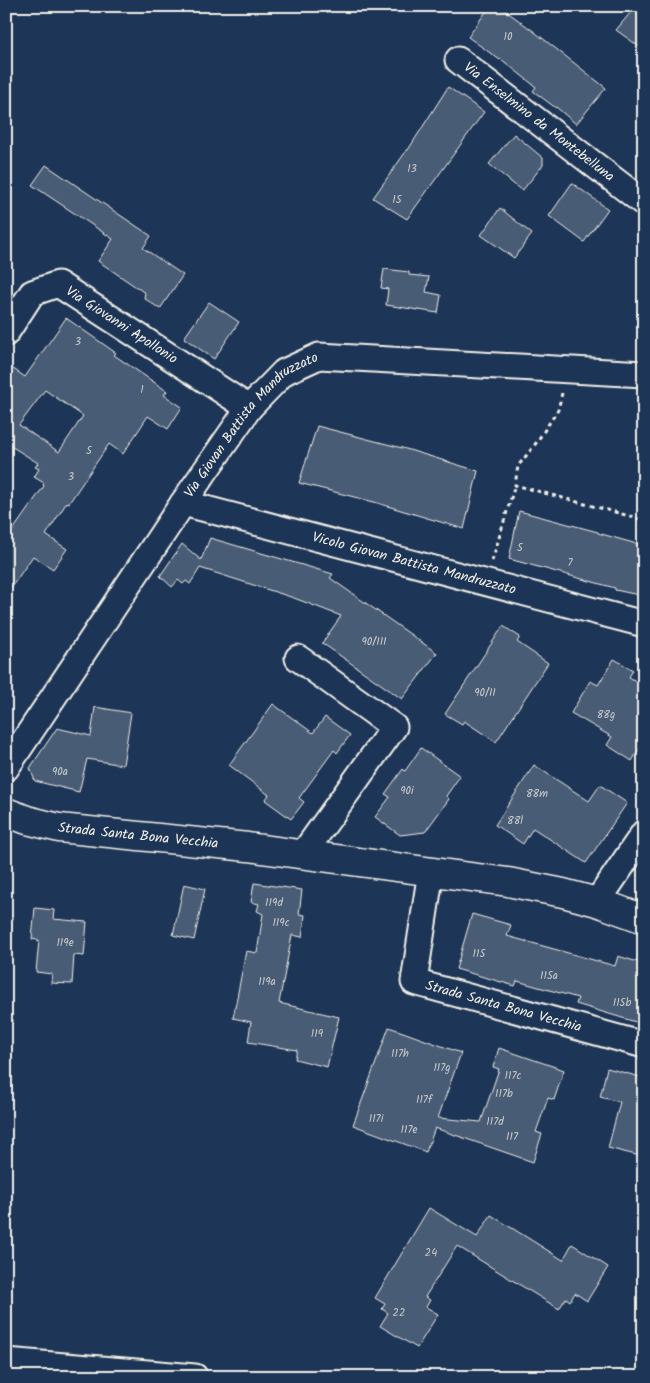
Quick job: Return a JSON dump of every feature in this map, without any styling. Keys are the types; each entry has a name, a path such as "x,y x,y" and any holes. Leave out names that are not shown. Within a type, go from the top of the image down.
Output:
{"street":[{"name":"Via Enselmino da Montebelluna","path":"458,60 644,203"},
{"name":"Via Giovanni Apollonio","path":"6,333 32,293 58,284 249,408"},
{"name":"Via Giovan Battista Mandruzzato","path":"6,768 183,503 249,408 284,372 319,356 644,374"},
{"name":"Vicolo Giovan Battista Mandruzzato","path":"183,503 644,624"},
{"path":"298,658 394,726 303,854"},
{"name":"Strada Santa Bona Vecchia","path":"6,812 26,820 59,828 248,847 508,882 597,902 644,919"},
{"path":"597,902 644,833"},
{"name":"Strada Santa Bona Vecchia","path":"431,871 414,982 644,1045"},
{"path":"6,1361 195,1377"}],"path":[{"path":"489,570 518,466 558,410 567,369"},
{"path":"514,485 644,520"}],"building":[{"path":"490,6 499,6 606,88 576,124 533,91 536,87 501,59 468,37"},
{"path":"636,6 644,6 644,50 616,30"},
{"path":"448,87 484,112 407,219 373,198 408,150"},
{"path":"514,134 543,158 543,165 522,191 489,164"},
{"path":"46,165 151,236 143,248 183,275 160,309 144,298 145,293 98,261 113,239 32,185"},
{"path":"572,183 608,209 584,242 549,216"},
{"path":"500,208 532,234 514,258 481,235"},
{"path":"384,269 409,272 409,275 429,277 426,292 441,295 438,313 386,305 388,289 381,288"},
{"path":"209,302 239,322 214,359 184,338"},
{"path":"66,318 116,353 114,355 167,391 164,395 182,407 168,429 148,416 123,454 109,444 69,503 67,502 46,535 67,549 53,569 33,556 6,595 6,540 44,486 44,483 34,477 39,469 35,467 38,463 6,443 6,364 25,377","holes":["45,390 83,416 59,452 19,425"]},
{"path":"317,426 406,449 478,471 464,529 374,502 299,483"},
{"path":"519,511 644,546 644,596 615,590 615,588 509,559"},
{"path":"210,538 333,574 330,578 437,653 402,699 322,643 341,616 294,598 200,568 190,584 186,581 183,584 178,580 172,587 160,576 182,544 201,560"},
{"path":"503,626 520,637 517,642 548,663 496,742 464,721 462,724 445,714"},
{"path":"614,659 633,670 629,677 644,686 644,741 632,761 607,745 612,737 571,713 590,681 598,685"},
{"path":"273,704 313,733 325,717 350,735 337,753 334,750 299,798 304,802 291,819 265,800 269,795 229,765"},
{"path":"95,707 131,713 123,765 87,759 79,792 35,781 30,768 57,728 91,736"},
{"path":"421,748 460,776 446,796 449,799 425,832 400,835 375,817 390,797 385,794 403,769 405,771"},
{"path":"534,765 589,801 600,785 627,803 586,863 533,828 523,844 495,825"},
{"path":"254,883 302,890 299,914 305,915 302,937 292,935 279,1003 339,1017 327,1067 295,1059 297,1050 248,1042 251,1022 233,1018 246,951 257,953 263,914 257,911 259,904 251,902"},
{"path":"184,884 205,889 194,940 173,935"},
{"path":"35,908 54,910 53,919 87,922 84,956 74,955 72,984 51,983 52,974 36,972 39,940 32,939"},
{"path":"472,914 511,925 507,936 615,966 618,956 644,964 644,1009 639,1023 576,1004 578,998 517,981 515,986 456,969"},
{"path":"389,1027 461,1053 438,1118 481,1122 499,1069 493,1067 499,1048 564,1070 554,1100 548,1098 536,1132 542,1134 533,1162 435,1128 426,1152 353,1125"},
{"path":"607,1068 644,1078 644,1157 608,1148 620,1102 600,1097"},
{"path":"429,1208 477,1237 491,1215 563,1260 572,1244 608,1267 587,1301 575,1293 570,1301 566,1298 559,1309 457,1246 425,1297 430,1300 426,1307 438,1314 417,1348 380,1326 388,1313 382,1309 385,1304 375,1298"}]}
